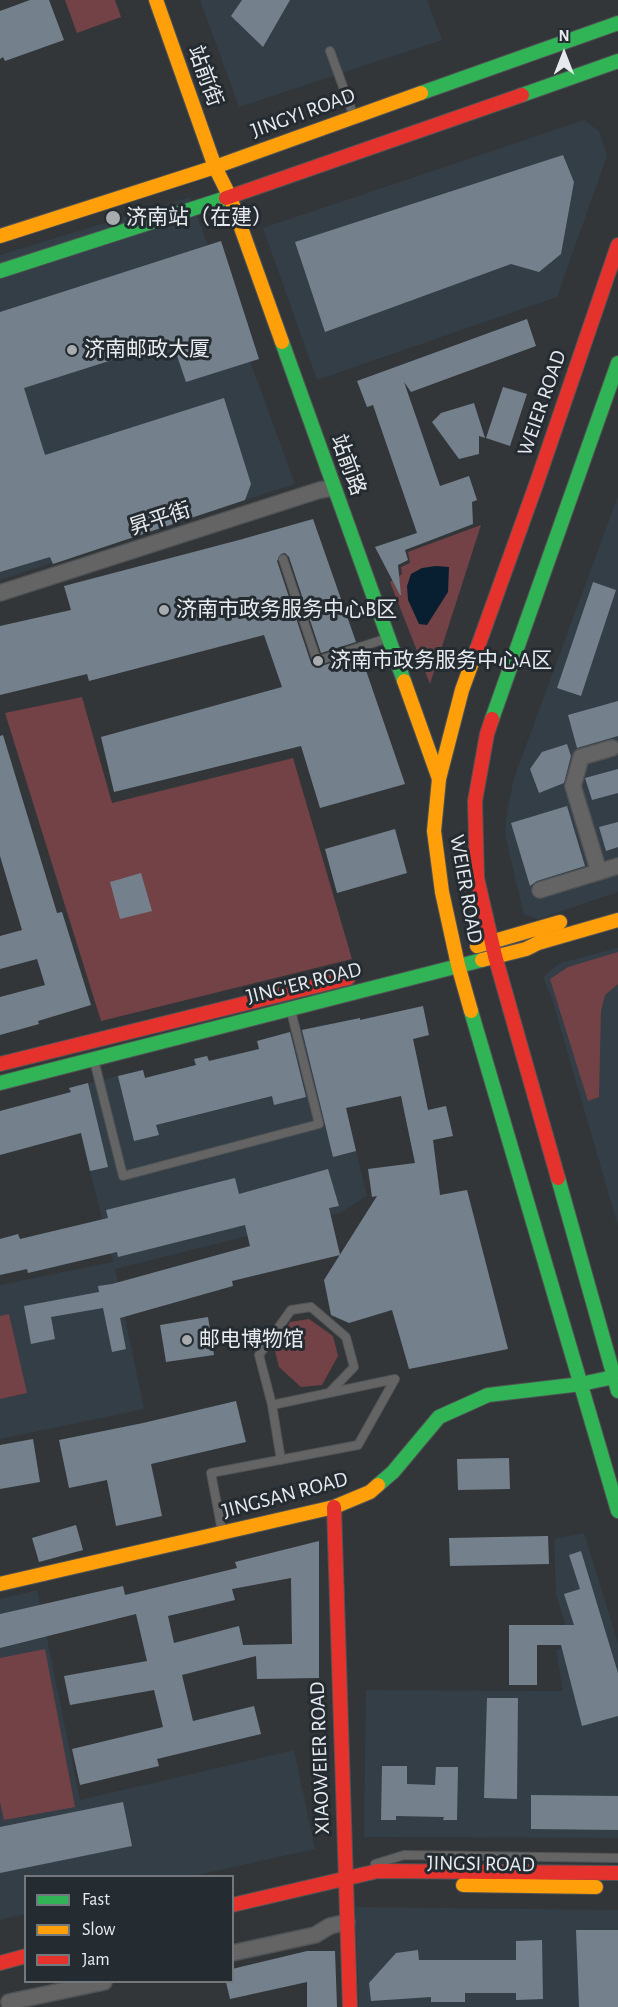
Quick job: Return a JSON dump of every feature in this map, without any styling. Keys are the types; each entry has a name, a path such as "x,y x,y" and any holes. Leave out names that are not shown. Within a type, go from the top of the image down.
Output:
{"main road":[{"name":"站前街","path":"156,0 215,167"},
{"name":"JINGYI ROAD","path":"0,236 215,167 618,23"},
{"path":"0,271 230,197 618,61"},
{"name":"站前路","path":"215,167 230,197 439,779"},
{"name":"WEIER ROAD","path":"618,245 537,482 462,690 439,779 434,831 452,957 618,1511"},
{"name":"WEIER ROAD","path":"618,363 487,734 475,801 477,878 493,949 616,1376 618,1390"},
{"name":"JING'ER ROAD","path":"0,1083 291,1008 452,957 493,949 577,917"},
{"name":"JING'ER ROAD","path":"493,949 526,949 538,943 618,920"},
{"name":"JING'ER ROAD","path":"0,1064 367,974"},
{"name":"JINGSAN ROAD","path":"0,1584 334,1507 370,1492 393,1472 439,1417 488,1395 580,1384 616,1376"},
{"name":"XIAOWEIER ROAD","path":"334,1507 350,2007"},
{"name":"JINGSI ROAD","path":"234,1905 378,1871 618,1873"},
{"name":"JINGSI ROAD","path":"345,1877 369,1884 612,1887"},
{"path":"0,1963 24,1957"}],"street":[{"name":"昇平街","path":"0,592 320,490 333,488"},
{"path":"599,872 573,786 581,757 612,748"},
{"path":"540,890 618,866"},
{"path":"234,1953 315,1935 330,1926 346,1922"},
{"path":"10,2007 9,2002 99,1983"}],"lane":[{"path":"330,51 354,117"},
{"path":"283,559 317,661 388,638"},
{"path":"94,1059 123,1176 319,1124 291,1008"},
{"path":"281,1460 272,1405 259,1355 291,1310 311,1307 346,1337 354,1367 329,1393"},
{"path":"222,1533 211,1473 358,1445 395,1379 272,1405"},
{"path":"345,1877 374,1864 404,1855 618,1858"}],"shaded area":[{"path":"65,0 115,0 121,17 77,33"},
{"path":"200,0 427,0 442,40 239,107"},
{"path":"584,120 599,131 607,156 557,297 317,380 263,228"},
{"path":"190,197 295,484 0,580 0,255"},
{"path":"618,496 618,892 538,919 524,915 505,835 507,812 514,778"},
{"path":"481,525 430,684 390,582 402,574 401,567 410,563 408,552"},
{"path":"82,697 112,803 293,758 352,959 101,1021 5,713"},
{"path":"618,948 618,1226 552,999 543,977 560,963"},
{"path":"618,952 618,984 605,995 601,1011 599,1097 588,1101 550,979 568,967"},
{"path":"326,1024 367,1196 340,1213 115,1269 144,1409 0,1439 0,1285 113,1262 69,1088 125,1074 126,1076 139,1073 138,1071 143,1070 145,1078 195,1066 194,1059 207,1056 209,1061 259,1049 257,1041 276,1039 276,1036"},
{"path":"9,1314 27,1393 0,1399 0,1316"},
{"path":"309,1319 333,1336 338,1356 322,1385 301,1387 279,1367 275,1351 290,1322"},
{"path":"584,1533 618,1643 618,1838 364,1837 366,1690 563,1691 556,1650 571,1644 556,1594 554,1539"},
{"path":"37,1590 80,1800 294,1750 315,1849 198,1875 24,1875 24,1914 0,1920 0,1599"},
{"path":"45,1649 75,1807 4,1820 0,1802 0,1658"},
{"path":"355,1907 618,1910 618,2007 359,2007"}],"water":[{"path":"449,567 448,592 427,625 419,624 408,600 407,586 411,574 422,568"}],"building":[{"path":"30,0 49,0 64,40 5,61 3,57 0,59 0,11"},
{"path":"242,0 290,0 263,47 231,16"},
{"path":"563,155 574,182 561,254 539,272 511,264 325,332 295,242"},
{"path":"221,241 259,359 186,382 172,341 24,388 45,455 224,398 251,484 245,500 53,564 50,557 0,572 0,312"},
{"path":"527,319 536,346 411,392 404,382 440,486 469,476 477,500 472,502 473,524 405,550 408,560 398,565 400,595 375,547 417,533 373,405 367,407 357,381"},
{"path":"503,387 527,394 510,446 486,438"},
{"path":"474,403 485,438 479,436 479,454 459,459 432,422 441,413"},
{"path":"313,519 356,642 321,653 289,557 285,553 281,554 277,561 311,663 319,667 360,653 405,784 320,808 301,746 114,792 101,737 282,687 264,635 89,681 87,674 0,695 0,626 71,610 64,586"},
{"path":"593,582 616,590 581,696 557,688"},
{"path":"618,701 618,736 577,748 568,715"},
{"path":"3,735 57,913 62,912 91,1005 0,1035 0,997 45,985 37,959 0,969 0,936 22,930 0,856 0,736"},
{"path":"567,744 571,756 564,783 539,793 530,769 542,752"},
{"path":"618,769 618,793 592,800 585,778"},
{"path":"567,806 585,866 537,881 530,886 511,823"},
{"path":"618,822 618,847 606,851 599,827"},
{"path":"395,829 407,873 337,893 325,849"},
{"path":"141,873 152,911 120,919 110,882"},
{"path":"423,1006 429,1035 413,1039 428,1110 446,1106 453,1136 433,1140 440,1195 467,1190 508,1349 409,1369 392,1310 349,1323 331,1315 324,1280 377,1196 372,1197 368,1169 415,1163 401,1096 346,1108 356,1151 333,1157 302,1030"},
{"path":"290,1032 306,1097 274,1105 272,1096 156,1125 159,1135 134,1141 118,1076 143,1070 145,1078 196,1065 194,1059 207,1056 209,1061 259,1049 257,1041"},
{"path":"88,1083 108,1167 90,1171 81,1133 0,1155 0,1111 71,1092 69,1088"},
{"path":"328,1169 339,1206 329,1208 340,1255 232,1281 233,1286 120,1318 126,1349 112,1352 103,1308 51,1317 55,1339 31,1344 24,1306 99,1292 98,1286 250,1246 245,1225 118,1257 117,1252 28,1273 27,1269 0,1275 0,1239 18,1234 20,1239 108,1218 106,1210 235,1178 239,1194"},
{"name":"邮电博物馆","path":"208,1317 214,1355 166,1362 160,1325"},
{"path":"236,1401 246,1442 151,1464 162,1516 116,1526 107,1480 69,1488 59,1440"},
{"path":"33,1439 40,1482 0,1489 0,1445"},
{"path":"509,1458 510,1489 458,1490 457,1459"},
{"path":"76,1525 83,1550 39,1562 32,1538"},
{"path":"548,1536 549,1564 450,1566 449,1538"},
{"path":"319,1541 319,1678 257,1679 256,1656 182,1675 193,1721 254,1706 261,1734 157,1759 159,1766 80,1785 72,1749 163,1727 154,1690 70,1705 64,1676 147,1661 136,1614 0,1648 0,1614 123,1586 125,1595 237,1568 235,1562","holes":["291,1578 292,1644 243,1645 239,1626 174,1643 168,1616 235,1600 232,1589"]},
{"path":"581,1551 618,1673 618,1716 582,1726 561,1645 537,1645 537,1685 509,1685 509,1625 574,1625 564,1594 580,1589 569,1555"},
{"path":"487,1698 518,1698 517,1799 484,1798"},
{"path":"382,1766 407,1766 407,1784 435,1785 436,1767 458,1767 457,1820 443,1820 444,1817 396,1816 396,1820 381,1820"},
{"path":"531,1795 618,1796 618,1830 531,1829"},
{"path":"123,1802 132,1846 0,1873 0,1827"},
{"path":"576,1930 618,1930 618,2007 579,2007"},
{"path":"542,1940 543,1999 516,2000 516,1993 465,1993 465,2002 431,2002 431,1997 371,2001 369,1983 396,1953 418,1950 419,1960 516,1960 516,1941"},
{"path":"307,1951 335,1951 337,2007 307,2007 307,1982 230,1999 226,1983 234,1983 234,1969"}],"traffic: fast":[{"path":"421,93 618,23"},
{"path":"522,95 618,61"},
{"path":"0,271 226,198"},
{"path":"282,342 404,681"},
{"path":"492,719 618,363"},
{"path":"0,1083 482,960"},
{"path":"471,1011 618,1511"},
{"path":"558,1178 618,1391"},
{"path":"378,1485 393,1472 439,1417 488,1395 581,1384 618,1376"}],"traffic: slow":[{"path":"156,0 215,167 230,197 282,342"},
{"path":"0,236 215,167 421,93"},
{"path":"471,1011 442,892 434,831 439,779 462,690 477,649"},
{"path":"404,681 439,779"},
{"path":"482,960 526,949 538,943 618,920"},
{"path":"477,946 560,922"},
{"path":"0,1584 334,1507 370,1492 378,1485"},
{"path":"463,1885 596,1887"}],"traffic: jam":[{"path":"226,198 522,95"},
{"path":"477,649 618,245"},
{"path":"492,719 487,734 475,801 477,878 495,956 558,1178"},
{"path":"0,1064 348,978"},
{"path":"334,1507 350,2007"},
{"path":"234,1905 378,1871 618,1873"},
{"path":"0,1963 24,1957"}],"place":[{"name":"济南站（在建）","path":"113,218"},
{"name":"济南邮政大厦","path":"72,350"},
{"name":"济南市政务服务中心B区","path":"164,610"},
{"name":"济南市政务服务中心A区","path":"318,661"},
{"name":"邮电博物馆","path":"187,1340"}]}
